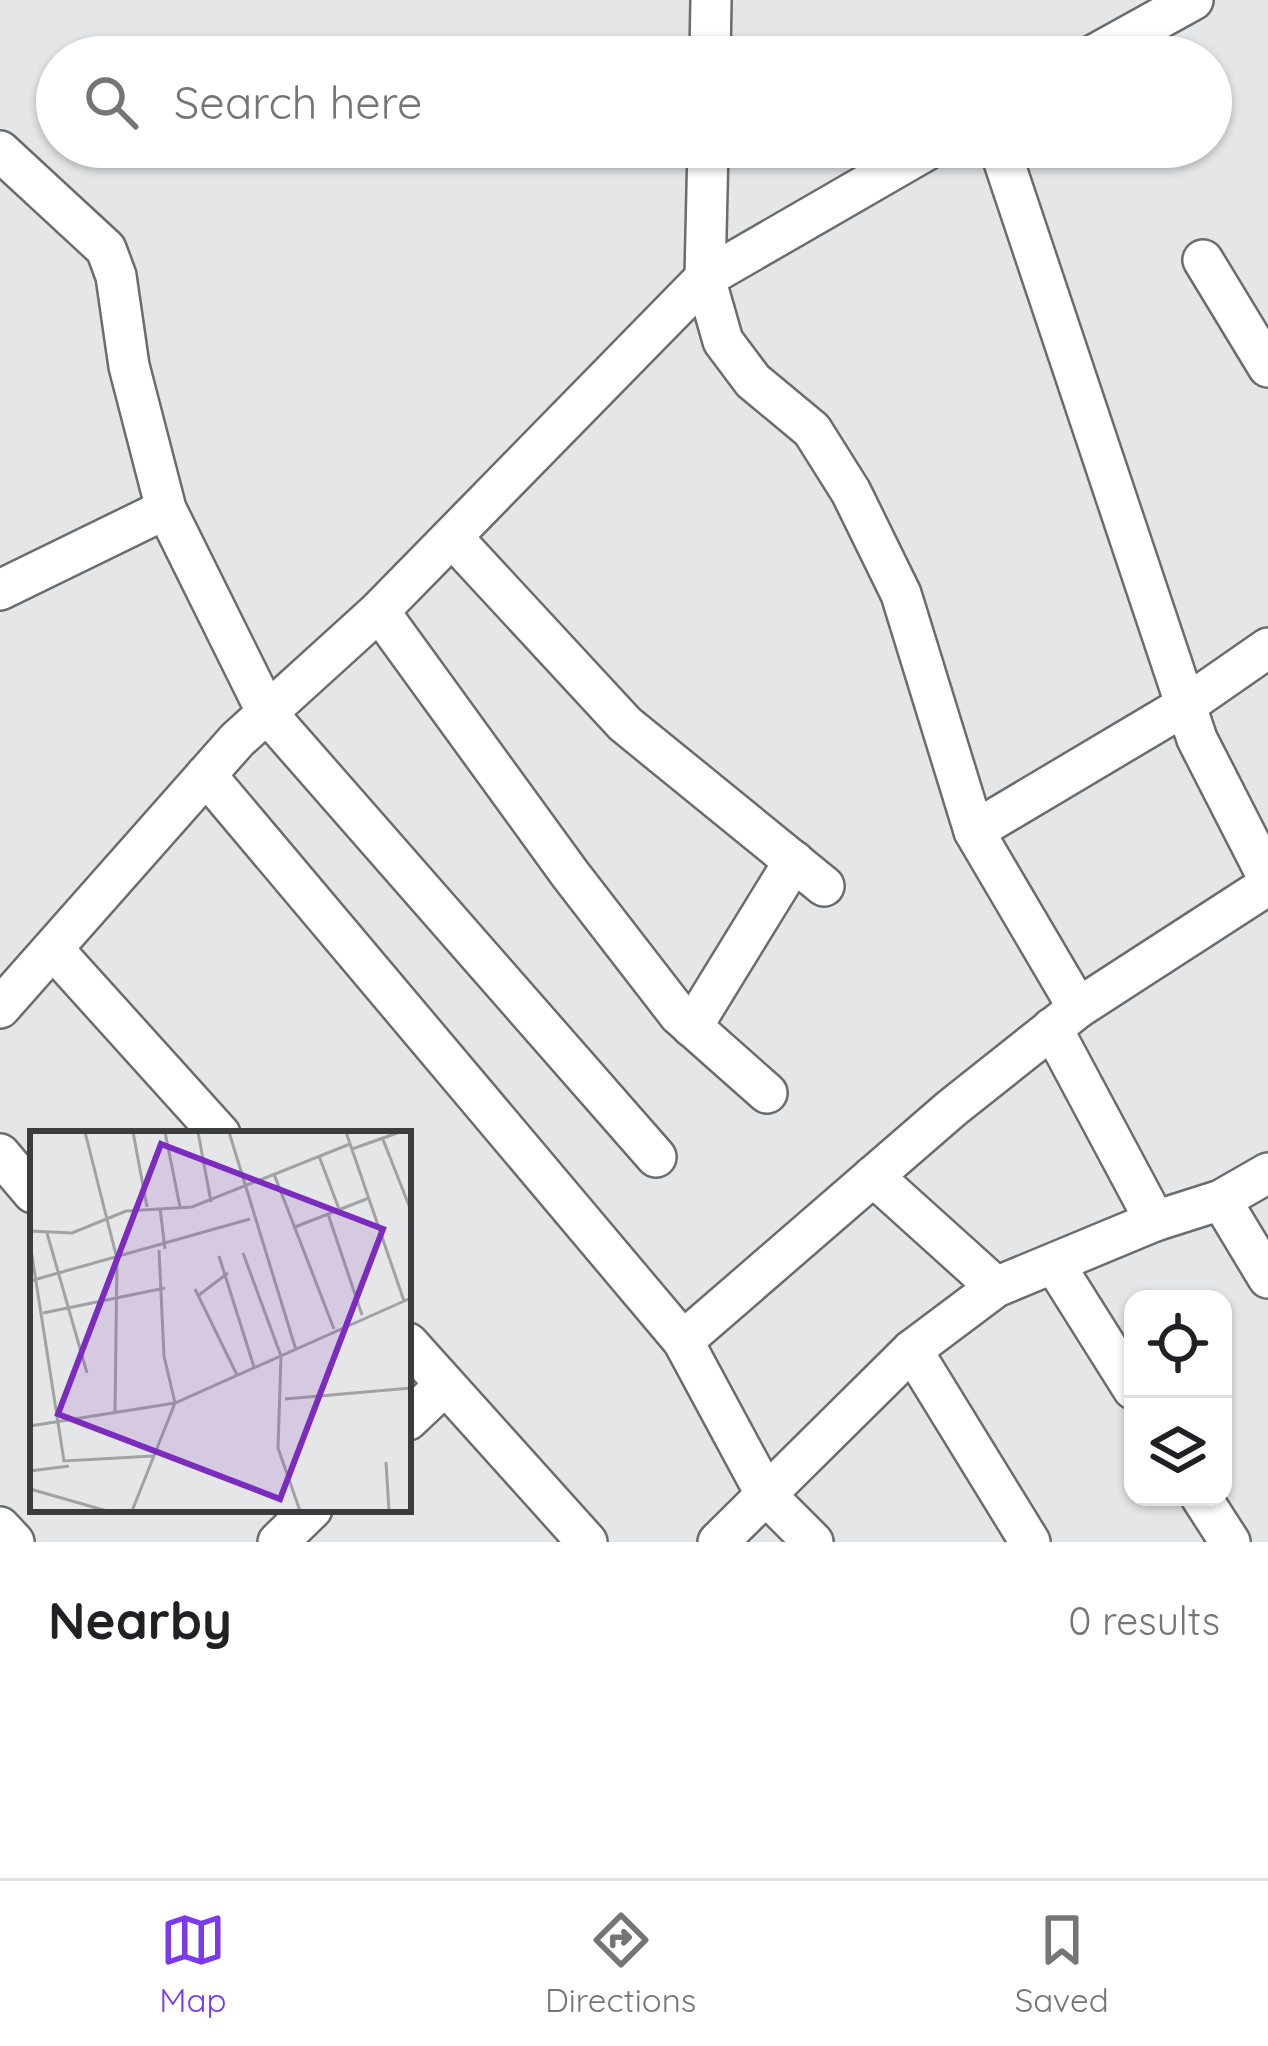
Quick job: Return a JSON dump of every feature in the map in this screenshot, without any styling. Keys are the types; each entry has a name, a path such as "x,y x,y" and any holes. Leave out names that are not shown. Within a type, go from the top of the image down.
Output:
{"street":[{"path":"710,36 711,0"},
{"path":"1124,36 1176,4"},
{"path":"0,151 106,249 116,276 129,366 166,509 267,713 656,1156"},
{"path":"708,168 705,278 723,341 753,381 812,430 851,492 901,593 974,831 1065,1018 1155,1221"},
{"path":"0,1008 206,775 380,611 705,278 896,168"},
{"path":"683,1341 1065,1018 1268,881 1197,739 1006,168"},
{"path":"1202,260 1268,367"},
{"path":"0,590 166,509"},
{"path":"452,537 625,724 809,874 692,1027"},
{"path":"380,611 569,874 679,1015 767,1093"},
{"path":"974,831 1186,705 1268,648"},
{"path":"206,775 683,1341 766,1495 813,1542"},
{"path":"53,949 217,1131"},
{"path":"0,1154 30,1189"},
{"path":"718,1542 912,1350 996,1287 1155,1221 1221,1201 1268,1173"},
{"path":"873,1176 996,1287"},
{"path":"1221,1201 1268,1278"},
{"path":"1054,1265 1124,1375"},
{"path":"411,1346 587,1542"},
{"path":"912,1350 1030,1542"},
{"path":"411,1417 446,1385"},
{"path":"1207,1506 1230,1542"},
{"path":"0,1526 14,1542"}]}
